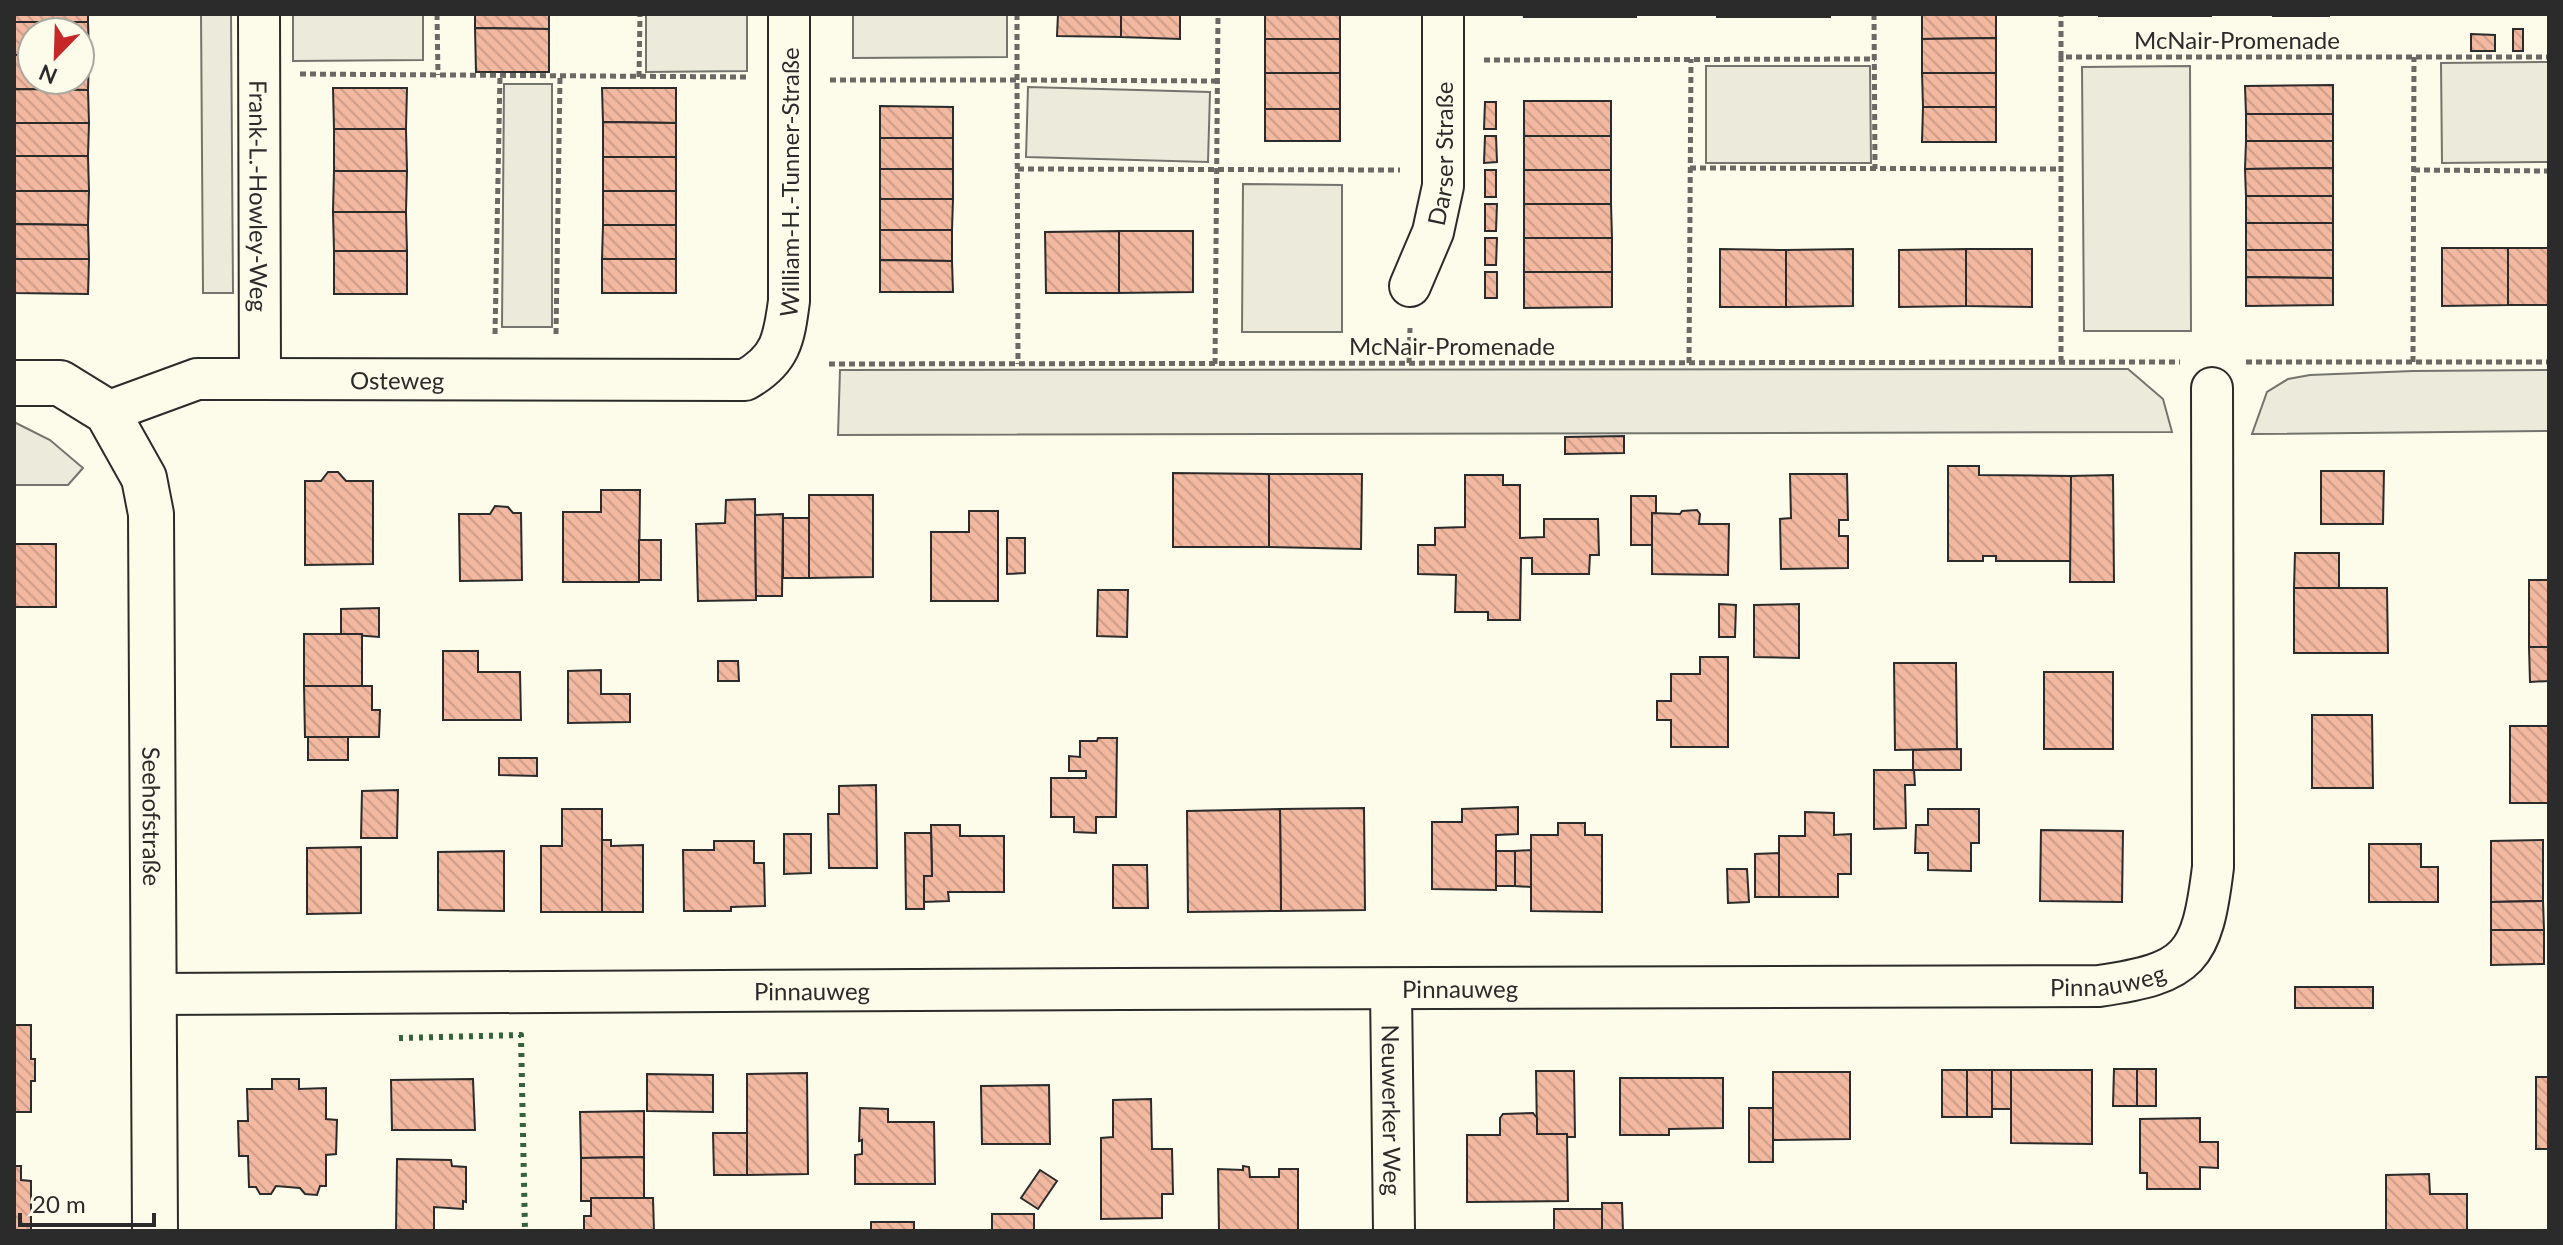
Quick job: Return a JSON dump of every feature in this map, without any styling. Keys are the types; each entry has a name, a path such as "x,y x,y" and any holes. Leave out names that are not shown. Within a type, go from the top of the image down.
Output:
{"street":[{"name":"Frank-L.-Howley-Weg","path":"259,14 260,377"},
{"name":"William-H.-Tunner-Straße","path":"780,347 785,335 789,301 789,14"},
{"name":"Darser Straße","path":"1410,286 1433,232 1443,186 1443,14"},
{"name":"Osteweg","path":"107,412 197,379 745,380 763,369 780,347"},
{"name":"Pinnauweg","path":"154,994 2099,986 2146,979 2189,955 2198,937 2210,893 2214,849 2214,371"},
{"path":"14,383 60,383 107,412"},
{"name":"Seehofstraße","path":"107,412 144,478 151,514 155,1231"},
{"name":"Neuwerker Weg","path":"1391,990 1394,1231"}],"path":[{"path":"437,14 438,75"},
{"path":"639,77 640,14"},
{"path":"1017,14 1018,364"},
{"path":"1215,364 1218,14"},
{"path":"1874,14 1875,169"},
{"path":"2061,14 2061,362"},
{"name":"McNair-Promenade","path":"2061,57 2549,57"},
{"path":"2413,362 2414,57"},
{"path":"1689,363 1691,59"},
{"path":"1475,60 1875,59"},
{"path":"259,74 753,77"},
{"path":"495,334 500,75"},
{"path":"556,334 560,77"},
{"path":"829,80 1217,81"},
{"path":"1690,168 2061,169"},
{"path":"1018,169 1405,170"},
{"path":"2414,170 2549,171"},
{"name":"McNair-Promenade","path":"829,364 2061,362 2214,371 2413,362 2549,362"}],"shaded area":[{"path":"201,14 231,14 233,293 203,293"},
{"path":"293,14 423,14 423,60 293,61"},
{"path":"646,14 747,14 747,71 646,72"},
{"path":"853,14 1007,14 1007,57 853,58"},
{"path":"2549,62 2549,162 2442,163 2441,63"},
{"path":"1706,66 1870,66 1871,163 1706,163"},
{"path":"2190,66 2191,331 2084,331 2082,67"},
{"path":"504,84 552,84 552,327 502,327"},
{"path":"1028,87 1210,92 1208,162 1026,157"},
{"path":"1243,184 1342,185 1342,332 1242,332"},
{"path":"2128,369 2163,399 2172,432 838,435 840,370"},
{"path":"2549,370 2549,431 2252,434 2267,392 2288,379 2310,375 2413,371"},
{"path":"14,422 50,440 83,468 68,485 14,485"}],"building":[{"path":"14,14 88,14 16,16 14,22"},
{"path":"475,14 549,14 549,29 475,28"},
{"path":"1058,14 1121,14 1121,37 1057,36"},
{"path":"1121,14 1180,14 1180,39 1121,37"},
{"path":"1265,14 1340,14 1340,39 1265,39"},
{"path":"1523,14 1580,14 1580,17 1524,17"},
{"path":"1580,14 1636,14 1636,17 1580,17"},
{"path":"1717,14 1773,14 1773,17 1717,17"},
{"path":"1773,14 1830,14 1830,17 1773,17"},
{"path":"1922,14 1996,14 1996,38 1922,39"},
{"path":"2155,14 2155,16 2099,16"},
{"path":"2211,14 2211,16 2155,16"},
{"path":"2329,14 2329,16 2273,16"},
{"path":"14,22 16,22 16,55"},
{"path":"475,28 549,29 549,72 476,72"},
{"path":"2513,29 2523,29 2523,51 2513,51"},
{"path":"2471,34 2495,35 2495,51 2471,51"},
{"path":"1996,38 1996,73 1922,73 1922,39"},
{"path":"1265,39 1340,39 1340,73 1265,73"},
{"path":"14,55 16,55 16,89"},
{"path":"1265,73 1340,73 1340,109 1265,109"},
{"path":"1922,73 1996,73 1996,107 1923,107"},
{"path":"2333,85 2333,114 2246,114 2245,86"},
{"path":"333,88 407,88 406,129 334,129"},
{"path":"602,88 676,88 676,123 603,122"},
{"path":"14,89 16,96 88,96 89,123 14,123"},
{"path":"1524,101 1611,101 1611,136 1524,136"},
{"path":"1485,102 1496,102 1496,129 1484,129"},
{"path":"880,106 953,107 953,138 880,138"},
{"path":"1923,107 1996,107 1996,142 1922,142"},
{"path":"1265,109 1340,109 1340,141 1265,141"},
{"path":"2246,114 2333,114 2333,141 2246,141"},
{"path":"603,122 676,123 676,157 603,157"},
{"path":"14,123 89,123 88,156 14,156"},
{"path":"334,129 406,129 407,171 334,171"},
{"path":"1485,136 1496,136 1497,162 1484,163"},
{"path":"1524,136 1611,136 1611,170 1524,170"},
{"path":"880,138 953,138 953,169 880,169"},
{"path":"2246,141 2333,141 2333,168 2245,169"},
{"path":"14,156 88,156 89,191 14,191"},
{"path":"603,157 676,157 676,191 603,191"},
{"path":"2333,168 2333,196 2246,196 2245,169"},
{"path":"880,169 953,169 953,199 880,199"},
{"path":"1485,170 1496,170 1496,197 1485,197"},
{"path":"1524,170 1611,170 1611,204 1524,204"},
{"path":"334,171 407,171 406,212 333,212"},
{"path":"14,191 89,191 88,225 14,224"},
{"path":"603,191 676,191 676,225 603,225"},
{"path":"2246,196 2333,196 2333,223 2246,223"},
{"path":"880,199 953,199 952,230 880,230"},
{"path":"1485,204 1497,204 1496,231 1485,231"},
{"path":"1524,204 1611,204 1612,238 1524,238"},
{"path":"333,212 406,212 407,251 334,251"},
{"path":"2246,223 2333,223 2333,250 2246,250"},
{"path":"14,224 88,225 89,259 14,259"},
{"path":"603,225 676,225 676,259 602,259"},
{"path":"880,230 952,230 952,261 880,260"},
{"path":"1119,231 1193,231 1193,292 1119,293"},
{"path":"1119,231 1119,293 1046,293 1045,232"},
{"path":"1485,238 1497,238 1496,265 1485,265"},
{"path":"1524,238 1612,238 1612,272 1524,272"},
{"path":"2442,248 2508,248 2508,305 2442,306"},
{"path":"2508,248 2549,248 2549,305 2508,305"},
{"path":"1720,249 1786,250 1786,307 1720,307"},
{"path":"1853,249 1853,306 1786,307 1786,250"},
{"path":"1966,249 2032,249 2032,307 1966,306"},
{"path":"1966,249 1966,306 1899,307 1899,250"},
{"path":"2246,250 2333,250 2333,278 2246,277"},
{"path":"334,251 407,251 407,294 334,294"},
{"path":"14,259 89,259 88,294 14,293"},
{"path":"602,259 676,259 676,293 602,293"},
{"path":"880,260 952,261 953,292 880,292"},
{"path":"1485,272 1497,272 1497,298 1485,298"},
{"path":"1524,272 1612,272 1612,307 1524,308"},
{"path":"2246,277 2333,278 2333,305 2246,306"},
{"path":"1624,436 1624,453 1565,454 1565,437"},
{"path":"1948,466 1979,466 1979,475 2071,476 2072,561 1996,561 1996,556 1983,556 1983,561 1948,561"},
{"path":"2321,471 2384,471 2383,524 2321,524"},
{"path":"328,472 338,472 346,481 373,481 373,564 305,565 305,481 321,481"},
{"path":"1173,473 1269,474 1269,547 1173,547"},
{"path":"1269,474 1362,474 1361,549 1269,547"},
{"path":"1790,474 1847,474 1848,520 1839,520 1839,536 1848,536 1848,568 1781,569 1780,519 1791,518"},
{"path":"1465,475 1503,475 1503,485 1520,485 1520,538 1544,537 1544,519 1598,519 1599,555 1590,555 1589,574 1532,574 1532,558 1521,558 1520,620 1488,620 1488,612 1455,612 1456,575 1418,574 1418,545 1435,545 1435,528 1465,527"},
{"path":"2113,475 2114,582 2070,582 2071,476"},
{"path":"601,490 640,490 639,582 563,582 563,512 601,512"},
{"path":"809,495 873,495 873,577 809,578"},
{"path":"1631,496 1656,496 1656,513 1652,513 1652,545 1631,545"},
{"path":"755,499 756,600 698,601 696,524 725,523 726,500"},
{"path":"495,506 508,507 513,513 521,513 522,580 460,581 459,514 490,514"},
{"path":"1697,510 1700,514 1699,524 1729,524 1728,575 1652,574 1652,513 1680,514 1682,511"},
{"path":"969,511 998,511 998,601 931,601 931,532 969,532"},
{"path":"783,514 782,596 756,596 755,515"},
{"path":"783,518 809,518 809,578 783,578"},
{"path":"1007,538 1025,538 1025,573 1007,574"},
{"path":"639,540 661,540 661,580 639,580"},
{"path":"14,544 56,544 56,607 14,607"},
{"path":"2295,553 2339,553 2339,588 2294,588"},
{"path":"2529,580 2549,580 2549,647 2529,647"},
{"path":"2294,588 2387,588 2388,653 2294,653"},
{"path":"1098,590 1128,590 1127,637 1097,636"},
{"path":"1719,604 1736,605 1735,637 1719,637"},
{"path":"1799,604 1799,658 1754,657 1754,605"},
{"path":"379,608 379,637 341,634 341,609"},
{"path":"304,634 362,634 362,686 304,686"},
{"path":"2529,647 2549,647 2549,681 2530,682"},
{"path":"443,651 478,651 478,672 520,672 521,720 443,720"},
{"path":"1700,657 1728,657 1728,747 1671,747 1671,720 1657,720 1657,701 1671,701 1671,674 1700,674"},
{"path":"718,661 738,661 739,681 718,681"},
{"path":"1894,663 1956,663 1957,749 1895,750"},
{"path":"601,670 601,694 630,694 630,722 568,723 568,671"},
{"path":"2044,672 2113,672 2113,749 2044,749"},
{"path":"304,686 372,686 372,710 380,710 379,737 305,737"},
{"path":"2312,715 2372,715 2373,788 2312,788"},
{"path":"2510,726 2549,726 2549,803 2510,803"},
{"path":"308,737 348,737 348,760 308,760"},
{"path":"1098,738 1117,738 1116,817 1096,817 1096,833 1074,832 1074,817 1051,817 1051,778 1086,778 1086,771 1069,771 1069,756 1080,757 1080,741 1097,741"},
{"path":"1961,749 1961,770 1913,770 1913,750"},
{"path":"499,758 537,758 537,776 499,775"},
{"path":"1874,770 1914,770 1915,785 1905,785 1906,828 1874,829"},
{"path":"876,785 877,868 829,868 828,814 839,814 839,786"},
{"path":"398,790 397,838 361,838 362,791"},
{"path":"1518,807 1518,834 1496,835 1496,890 1432,889 1432,822 1462,822 1462,809"},
{"path":"1364,808 1365,910 1281,911 1280,809"},
{"path":"562,809 602,809 602,912 541,912 541,846 562,846"},
{"path":"1280,809 1281,911 1188,912 1187,811"},
{"path":"1928,809 1979,809 1979,843 1971,843 1971,871 1928,870 1928,853 1915,853 1916,825 1928,825"},
{"path":"1805,812 1834,813 1834,835 1851,834 1851,874 1838,874 1838,897 1779,897 1779,836 1805,836"},
{"path":"1558,823 1585,823 1585,835 1602,835 1602,912 1531,911 1531,835 1558,835"},
{"path":"931,825 960,825 960,836 1004,836 1004,892 948,892 949,901 924,902 924,876 932,876"},
{"path":"2041,830 2123,831 2122,902 2040,901"},
{"path":"905,833 931,833 932,876 924,876 924,909 906,909"},
{"path":"784,834 811,834 811,873 784,874"},
{"path":"602,840 611,840 611,846 643,845 643,912 602,912"},
{"path":"2543,840 2543,901 2491,902 2491,841"},
{"path":"714,841 754,841 754,863 764,863 765,906 731,907 731,911 684,911 683,850 714,850"},
{"path":"2369,844 2421,844 2421,867 2438,867 2438,902 2369,902"},
{"path":"361,847 361,913 307,914 307,848"},
{"path":"1531,850 1531,887 1515,886 1515,851"},
{"path":"504,851 504,911 438,910 438,852"},
{"path":"1496,851 1515,851 1515,886 1496,886"},
{"path":"1779,853 1779,897 1755,897 1755,854"},
{"path":"1113,865 1147,865 1148,908 1113,908"},
{"path":"1727,869 1747,869 1749,902 1728,903"},
{"path":"2543,901 2544,930 2491,930 2491,902"},
{"path":"2491,930 2544,930 2544,964 2491,965"},
{"path":"2295,987 2373,987 2373,1008 2295,1008"},
{"path":"14,1025 31,1025 31,1059 35,1059 35,1081 31,1081 31,1112 14,1112"},
{"path":"2114,1069 2137,1069 2137,1106 2113,1106"},
{"path":"2137,1069 2156,1069 2156,1106 2137,1106"},
{"path":"1942,1070 1967,1070 1967,1117 1942,1117"},
{"path":"1967,1070 1992,1070 1992,1117 1967,1117"},
{"path":"1992,1070 2011,1070 2011,1109 1992,1109"},
{"path":"2011,1070 2092,1070 2092,1144 2011,1143"},
{"path":"1536,1071 1574,1071 1575,1137 1537,1134"},
{"path":"1773,1072 1850,1072 1850,1139 1773,1140"},
{"path":"807,1073 808,1174 747,1175 747,1074"},
{"path":"647,1074 713,1075 713,1112 647,1111"},
{"path":"2536,1077 2549,1077 2549,1149 2536,1149"},
{"path":"1620,1078 1723,1078 1723,1128 1669,1129 1669,1135 1620,1135"},
{"path":"272,1079 299,1079 299,1089 326,1088 326,1119 337,1120 336,1154 326,1155 326,1186 320,1186 317,1195 305,1194 300,1188 276,1186 271,1194 260,1194 256,1187 249,1187 248,1156 239,1156 238,1121 248,1121 247,1089 272,1089"},
{"path":"473,1079 475,1130 392,1130 391,1080"},
{"path":"1049,1085 1050,1144 982,1144 981,1086"},
{"path":"1151,1099 1152,1149 1172,1149 1173,1194 1162,1194 1162,1218 1101,1219 1101,1138 1113,1137 1113,1100"},
{"path":"860,1108 888,1109 888,1122 934,1122 935,1184 855,1184 855,1155 862,1154 862,1140 859,1141"},
{"path":"1749,1108 1773,1108 1773,1162 1749,1162"},
{"path":"644,1111 644,1157 581,1158 580,1112"},
{"path":"1533,1113 1537,1118 1537,1134 1567,1134 1568,1201 1467,1202 1467,1135 1500,1135 1500,1118 1503,1114"},
{"path":"2200,1118 2200,1142 2218,1142 2218,1168 2200,1167 2200,1189 2147,1189 2147,1173 2140,1173 2140,1119"},
{"path":"713,1133 747,1133 747,1175 714,1175"},
{"path":"644,1157 644,1198 591,1198 591,1201 581,1201 581,1158"},
{"path":"397,1159 451,1160 452,1166 466,1167 466,1202 463,1201 463,1209 434,1207 434,1231 396,1231"},
{"path":"14,1166 21,1166 21,1180 31,1181 31,1231 14,1231"},
{"path":"1243,1166 1249,1167 1250,1177 1279,1177 1279,1169 1298,1169 1298,1231 1219,1231 1218,1169 1243,1170"},
{"path":"1040,1170 1057,1181 1038,1209 1021,1198"},
{"path":"2429,1174 2430,1194 2467,1194 2467,1231 2386,1231 2386,1175"},
{"path":"591,1198 653,1198 654,1231 584,1231 584,1216 591,1216"},
{"path":"1602,1203 1622,1203 1623,1231 1602,1231"},
{"path":"1554,1209 1602,1209 1602,1231 1554,1231"},
{"path":"992,1214 1034,1214 1034,1231 992,1231"},
{"path":"871,1222 914,1222 914,1231 871,1231"}],"hedge":[{"path":"399,1038 521,1035 525,1231"}]}
